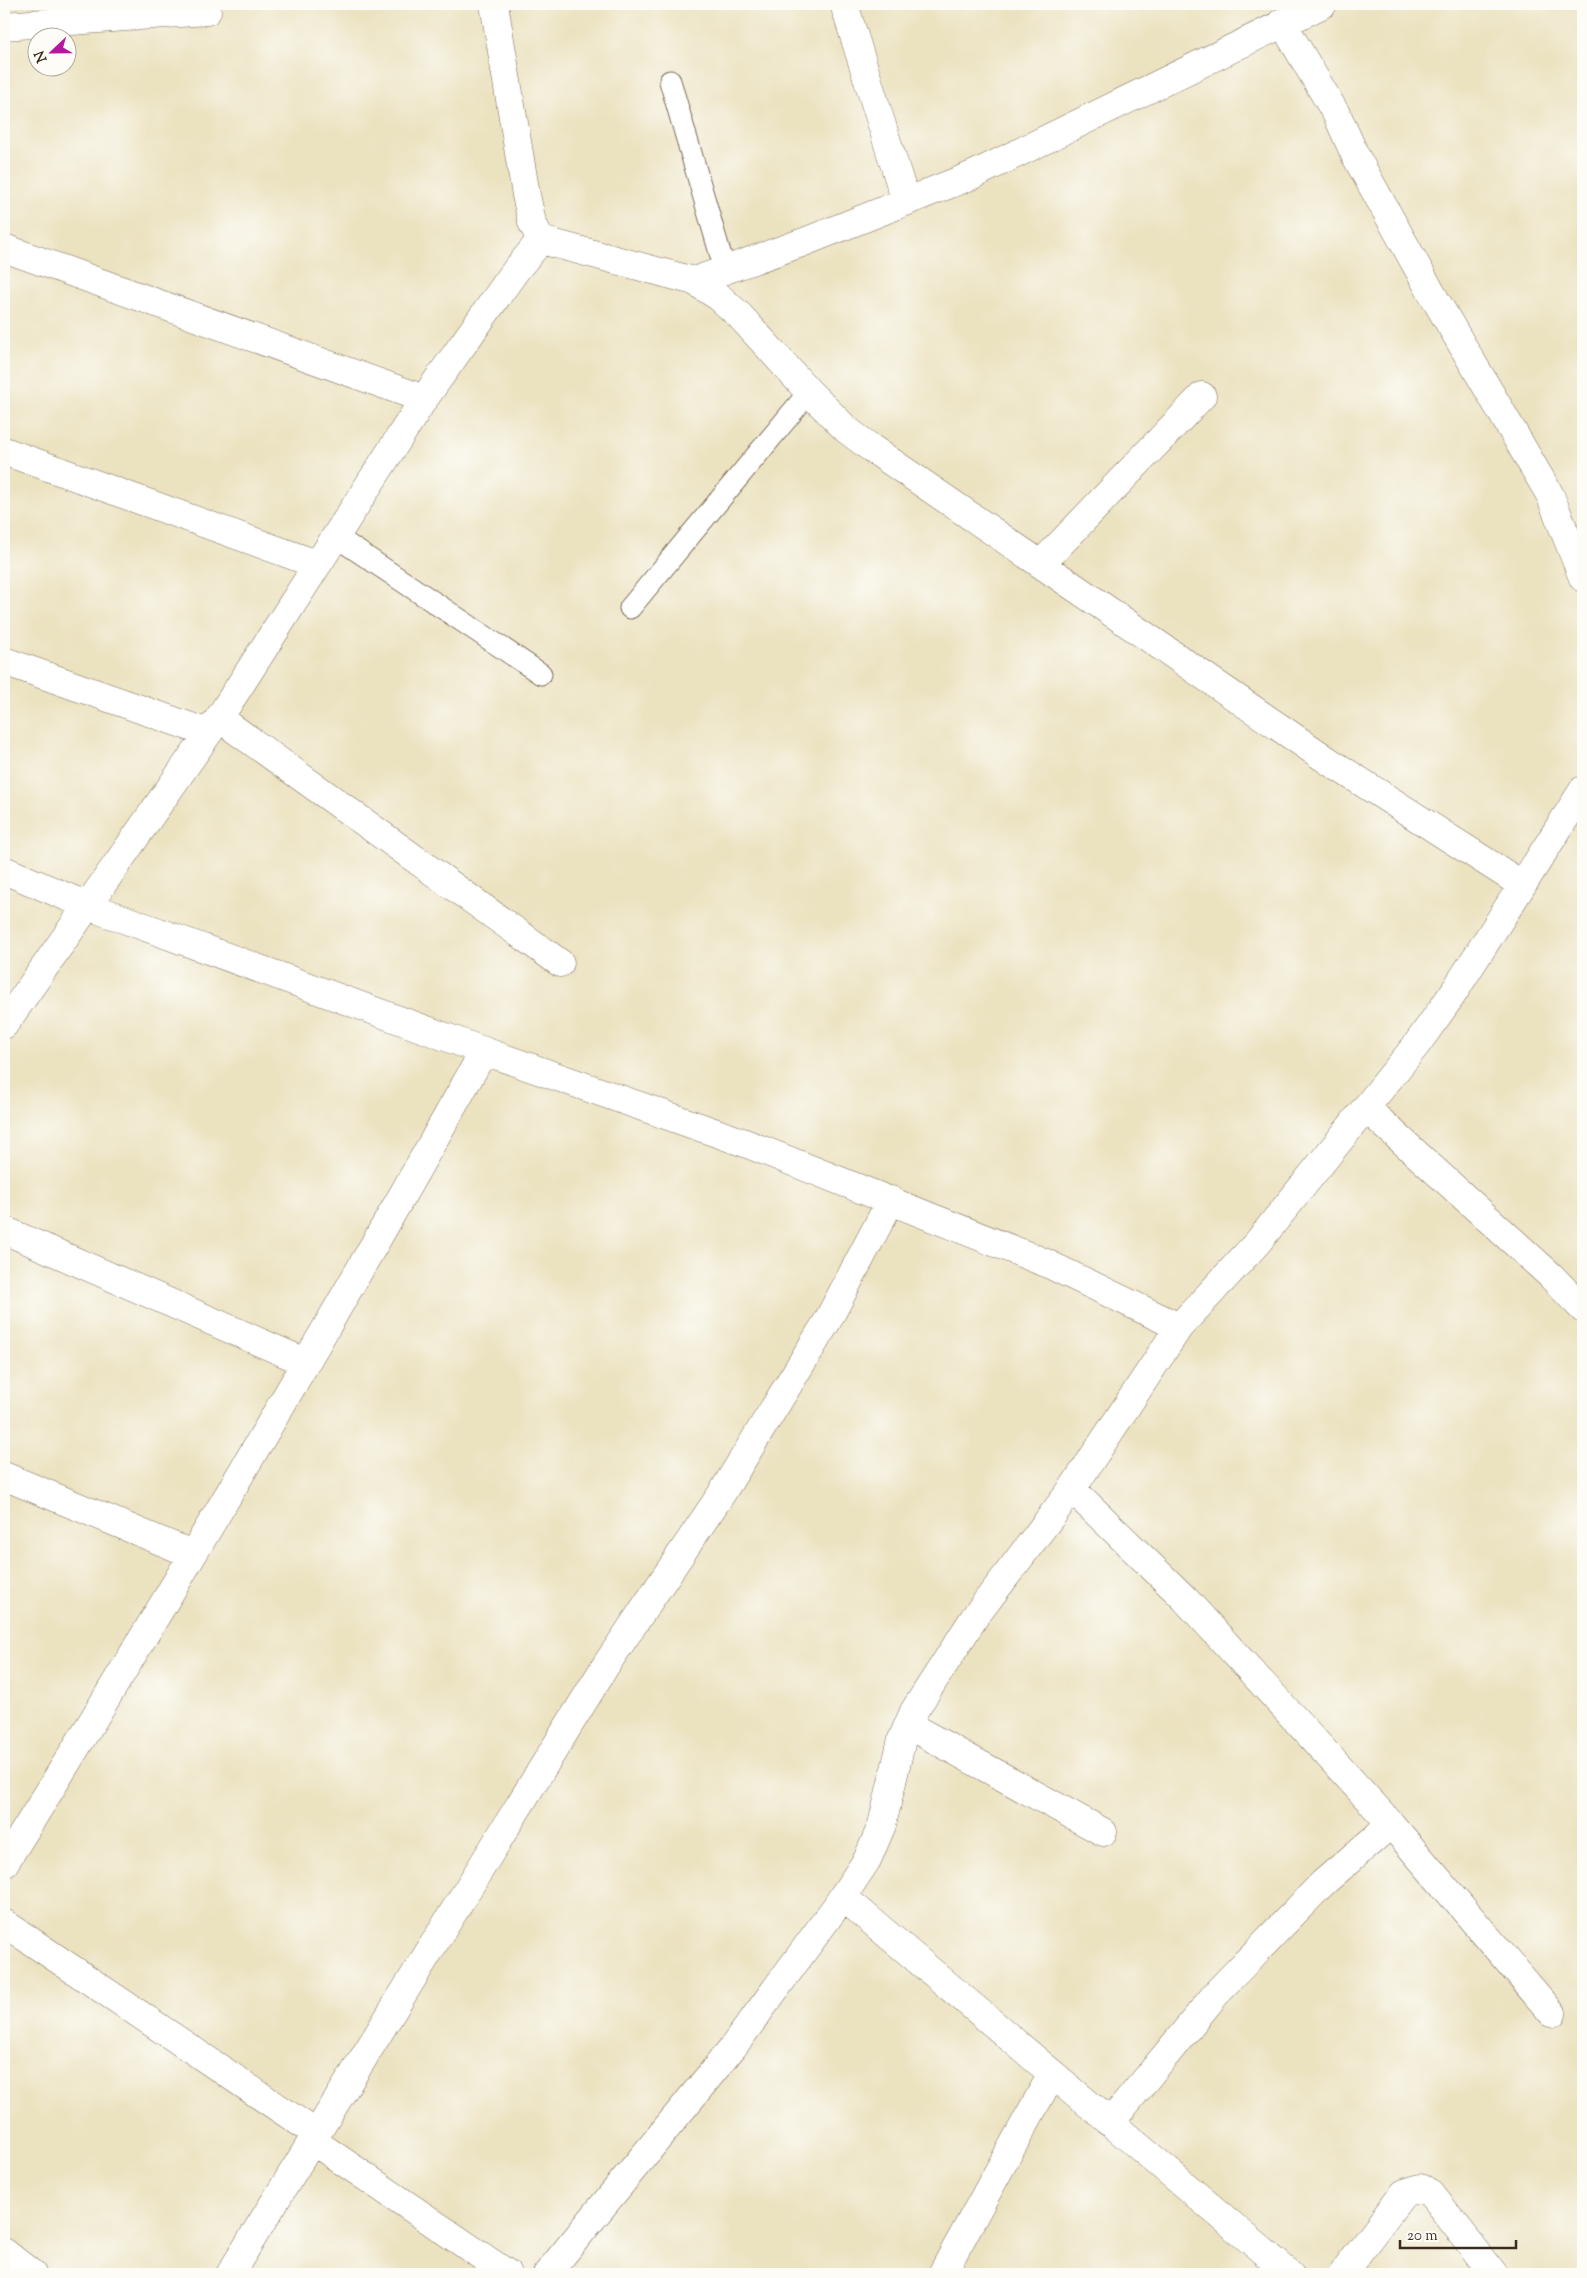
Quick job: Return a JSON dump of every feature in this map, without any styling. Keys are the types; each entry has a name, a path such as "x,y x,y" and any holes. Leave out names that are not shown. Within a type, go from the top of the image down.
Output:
{"street":[{"path":"494,4 526,194 532,222 541,240 694,281 719,297 740,316 809,392 847,430 870,448 1330,762 1521,884"},
{"path":"846,4 906,202"},
{"path":"694,281 973,175 1314,6"},
{"path":"4,26 207,11"},
{"path":"1282,22 1338,117 1355,155 1431,292 1550,495 1583,578"},
{"path":"4,1025 213,725 424,399 516,270 541,240"},
{"path":"4,248 424,399"},
{"path":"1041,564 1202,396"},
{"path":"4,451 316,564"},
{"path":"4,661 213,725 560,962"},
{"path":"546,2274 733,2047 843,1897 867,1860 882,1825 902,1739 914,1711 974,1618 1072,1489 1179,1327 1257,1243 1417,1044 1452,995 1521,884 1583,790"},
{"path":"4,870 88,906 484,1051 745,1143 1046,1263 1179,1327"},
{"path":"4,1864 108,1698 305,1362 484,1051"},
{"path":"1366,1108 1550,1275 1583,1309"},
{"path":"230,2274 606,1666 722,1493 828,1320 891,1200"},
{"path":"4,1230 305,1362"},
{"path":"4,1476 192,1554"},
{"path":"1072,1489 1184,1598 1391,1824 1552,2012"},
{"path":"908,1725 1103,1832"},
{"path":"1110,2123 1220,1989 1323,1882 1391,1824"},
{"path":"843,1897 1290,2274"},
{"path":"4,1923 508,2274"},
{"path":"942,2274 1052,2074"},
{"path":"1342,2274 1404,2193 1420,2188 1431,2194 1494,2274"},
{"path":"4,2252 32,2274"}],"lane":[{"path":"670,82 725,270"},
{"path":"630,608 809,392"},
{"path":"335,536 541,674"}]}
